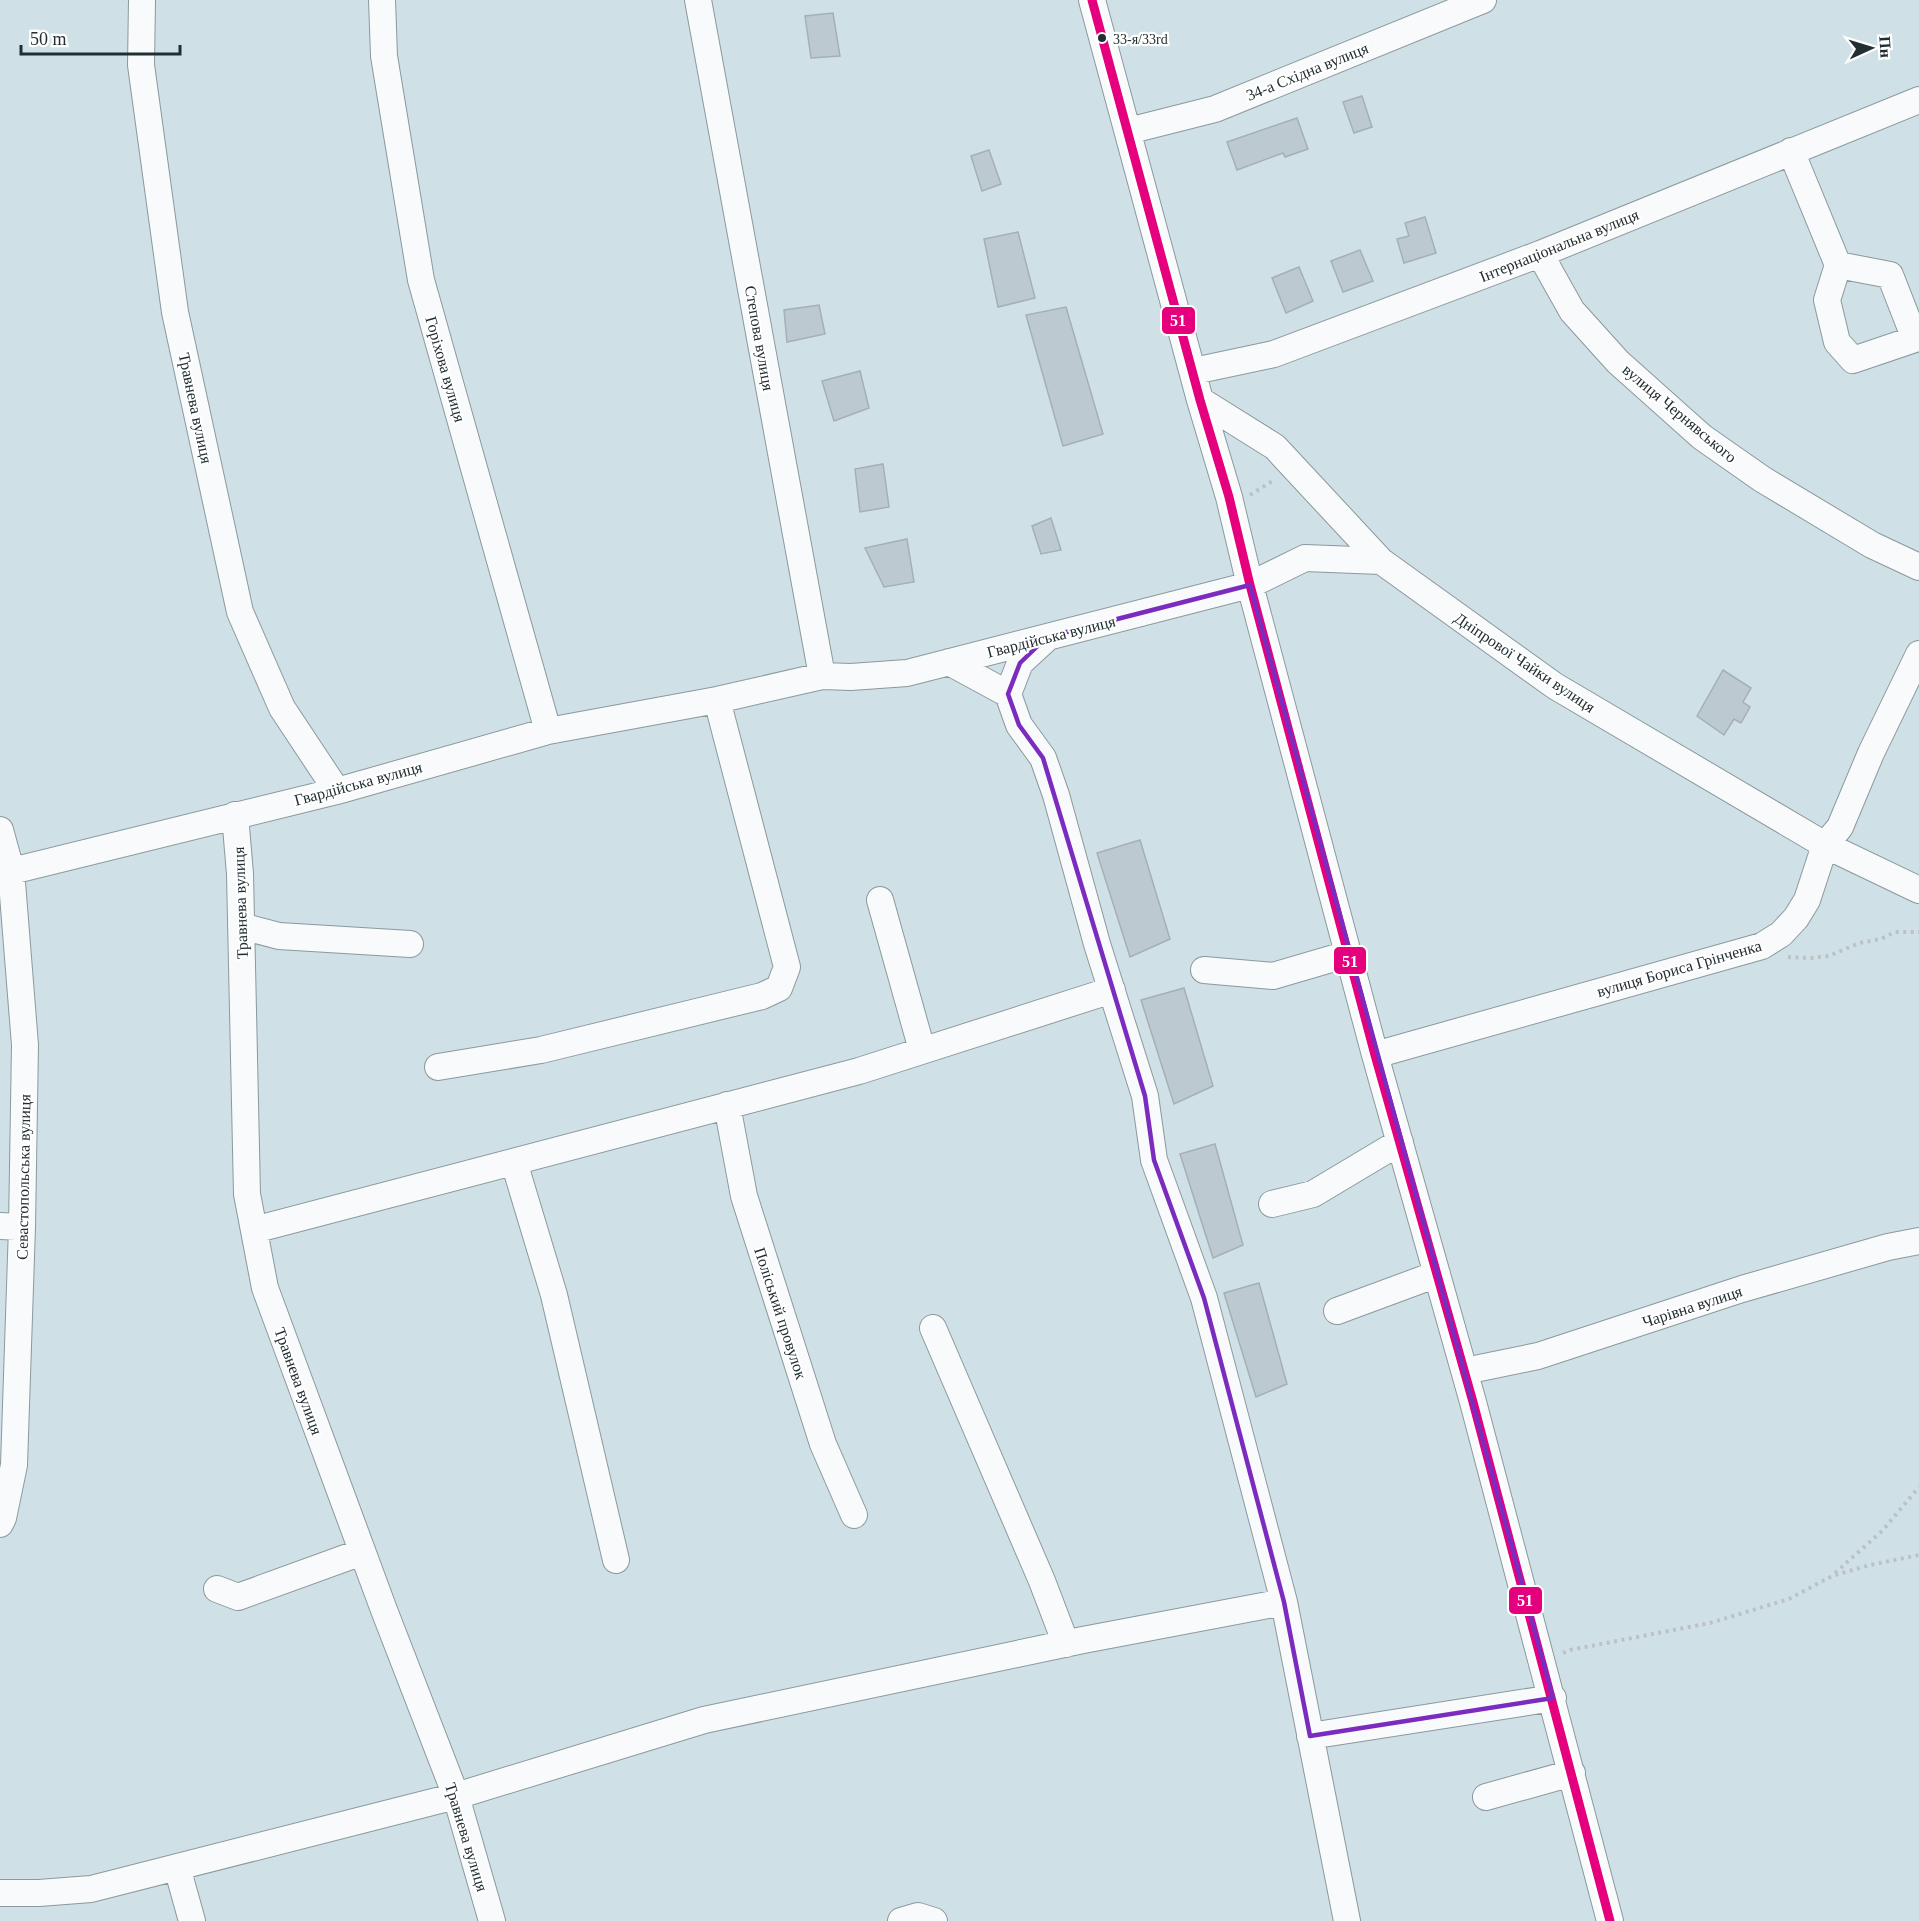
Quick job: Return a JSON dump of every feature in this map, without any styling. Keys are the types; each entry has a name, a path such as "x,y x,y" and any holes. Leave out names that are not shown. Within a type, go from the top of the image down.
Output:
{"street":[{"name":"Травнева вулиця","path":"142,0 141,65 175,312 240,612 282,708 337,790"},
{"name":"Горіхова вулиця","path":"382,0 384,56 421,279 548,730"},
{"name":"Степова вулиця","path":"698,0 822,676"},
{"path":"1092,0 1232,512 1375,1055 1465,1371 1610,1921"},
{"name":"34-а Східна вулиця","path":"1128,130 1215,109 1483,0"},
{"name":"Інтернаціональна вулиця","path":"1194,371 1274,354 1540,254 1919,100"},
{"path":"1791,151 1838,265"},
{"name":"вулиця Чернявського","path":"1540,254 1572,311 1618,362 1702,437 1761,479 1872,545 1919,567"},
{"name":"Дніпрової Чайки вулиця","path":"1200,400 1275,447 1381,561 1555,686 1825,845 1919,890"},
{"name":"Гвардійська вулиця","path":"5,872 337,790 548,730 717,700 822,676 851,677 907,673 1250,585 1305,558 1381,561"},
{"path":"1047,637 1020,663 1008,694 1019,725 1043,758 1145,1096 1154,1160 1204,1298 1284,1602 1347,1921"},
{"name":"вулиця Бориса Грінченка","path":"1375,1055 1762,946 1781,934 1796,918 1807,900 1825,845 1840,826 1919,654"},
{"path":"949,662 1008,694"},
{"path":"438,1067 541,1050 762,996 778,988 787,967 717,700"},
{"name":"Травнева вулиця","path":"235,815 240,874 247,1194 265,1288 362,1552 456,1796 492,1921"},
{"name":"Севастопольська вулиця","path":"0,830 25,1045 11,1226 14,1465 0,1524"},
{"path":"880,900 922,1050"},
{"path":"241,926 279,936 410,944"},
{"path":"1204,970 1273,976 1348,954"},
{"path":"254,1230 859,1071 1112,990"},
{"name":"Поліський провулок","path":"727,1105 744,1196 823,1444 854,1515"},
{"path":"1272,1203 1313,1194 1400,1142"},
{"path":"513,1162 554,1295 616,1560"},
{"name":"Чарівна вулиця","path":"1465,1371 1538,1356 1742,1289 1888,1247 1919,1241"},
{"path":"1337,1311 1437,1274"},
{"path":"933,1328 1042,1581 1066,1644"},
{"path":"217,1589 238,1597 362,1552"},
{"path":"0,1893 91,1889 456,1796 704,1720 1066,1644 1284,1602"},
{"path":"1310,1736 1552,1698"},
{"path":"1486,1797 1572,1773"},
{"path":"177,1867 192,1921"},
{"path":"901,1921 918,1916 934,1921"}],"path":[{"path":"1232,512 1251,494 1296,469"},
{"path":"1786,957 1829,956 1895,932 1919,932"},
{"path":"1832,1576 1883,1530 1919,1487"},
{"path":"1543,1662 1570,1650 1710,1623 1789,1599 1832,1576 1919,1555"}],"highlighted area":[{"path":"1250,585 1553,1698 1310,1736 1284,1602 1204,1298 1154,1160 1145,1096 1043,758 1019,725 1008,694 1020,663 1047,637"}],"building":[{"path":"833,13 840,56 811,58 805,16"},
{"path":"1362,96 1372,127 1354,133 1343,102"},
{"path":"1297,118 1308,149 1285,157 1283,153 1237,170 1227,142"},
{"path":"989,150 1001,184 982,191 971,156"},
{"path":"1425,217 1436,253 1404,263 1397,239 1409,236 1405,223"},
{"path":"1018,232 1035,298 998,307 984,239"},
{"path":"1360,250 1373,281 1343,292 1331,261"},
{"path":"1299,267 1313,301 1286,313 1272,278"},
{"path":"819,305 825,334 787,342 784,310"},
{"path":"1066,307 1103,434 1063,446 1026,315"},
{"path":"860,371 869,408 834,421 822,381"},
{"path":"883,464 889,507 860,512 855,469"},
{"path":"1051,518 1061,550 1041,554 1032,526"},
{"path":"907,539 914,582 884,587 865,548"},
{"path":"1723,670 1751,688 1743,702 1750,707 1741,723 1734,719 1724,735 1697,716"},
{"path":"1140,840 1170,939 1130,957 1097,853"},
{"path":"1184,988 1213,1086 1174,1104 1141,1000"},
{"path":"1215,1144 1243,1245 1213,1258 1180,1154"},
{"path":"1259,1283 1287,1384 1256,1397 1224,1293"}],"transit line":[{"name":"51","path":"1092,0 1200,400 1229,497 1250,585 1375,1055 1473,1402 1610,1921"}],"place":[{"name":"33-я/33rd","path":"1102,38"}]}
